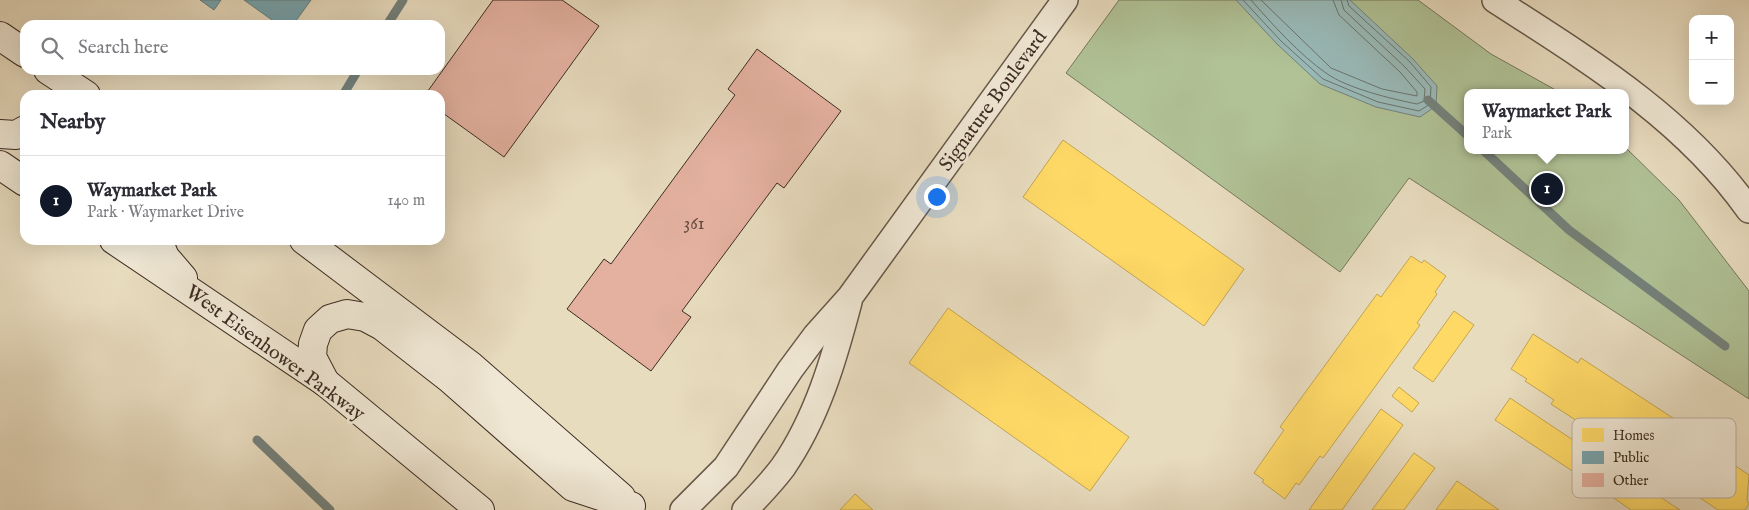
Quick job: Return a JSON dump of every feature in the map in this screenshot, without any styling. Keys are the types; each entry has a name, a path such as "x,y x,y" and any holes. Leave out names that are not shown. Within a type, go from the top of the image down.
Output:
{"main road":[{"path":"45,75 46,90"},
{"path":"56,75 78,90"},
{"path":"0,134 16,135 20,133"},
{"path":"0,165 20,179"},
{"name":"West Eisenhower Parkway","path":"122,245 325,382 480,510"},
{"path":"160,245 165,257 195,293"},
{"path":"311,245 471,366 633,508"},
{"path":"325,382 312,357 313,344 318,330 330,319 347,314 365,317 382,326 450,380 574,486 633,508"}],"street":[{"name":"Signature Boulevard","path":"683,510 726,467 790,370 816,335 850,297 1065,0"},
{"path":"1496,0 1593,62 1629,89"},
{"path":"1629,89 1692,144 1733,187 1749,210"},
{"name":"Signature Boulevard","path":"745,510 783,467 803,434 822,390 850,297"}],"green space":[{"path":"1119,0 1418,0 1491,54 1554,89 1464,89 1464,154 1629,154 1629,151 1679,200 1749,291 1749,399 1409,178 1340,272 1066,73"}],"water":[{"path":"1236,0 1350,0 1413,59 1437,86 1436,106 1420,117 1376,107 1320,84 1277,44"}],"building: Homes":[{"path":"1063,140 1244,269 1204,326 1023,197"},
{"path":"1411,256 1422,263 1424,260 1446,276 1435,292 1437,294 1417,323 1420,325 1323,458 1320,456 1299,485 1296,483 1285,499 1262,482 1264,480 1254,473 1284,430 1280,427 1377,294 1381,297"},
{"path":"948,308 1129,437 1090,491 909,363"},
{"path":"1454,311 1474,325 1433,382 1413,368"},
{"path":"1533,334 1578,363 1581,358 1673,418 1572,418 1551,404 1554,400 1525,381 1527,379 1511,369"},
{"path":"1399,387 1419,403 1412,412 1392,396"},
{"path":"1510,398 1572,439 1572,471 1495,420"},
{"path":"1381,409 1403,425 1342,510 1309,510"},
{"path":"1414,453 1435,468 1404,510 1372,510"},
{"path":"1736,466 1749,475 1747,500 1749,504 1745,510 1718,510 1700,498 1736,498"},
{"path":"1457,481 1499,510 1436,510"},
{"path":"855,494 873,510 840,510"},
{"path":"1614,498 1662,498 1680,510 1631,510"}],"building: Public":[{"path":"200,0 221,0 214,10"},
{"path":"244,0 311,0 297,20 272,20"}],"building: Other":[{"path":"493,0 562,0 599,26 504,157 445,115 445,90 429,90 439,75 445,75 445,67"},
{"path":"757,49 841,111 784,188 777,183 682,311 691,317 651,371 567,309 604,259 611,264 735,95 728,89"}],"waterway":[{"path":"390,20 403,0"},
{"path":"346,90 355,75"},
{"path":"1428,100 1464,132"},
{"path":"1487,154 1569,230 1725,346"},
{"path":"257,440 330,510"}],"place":[{"name":"Waymarket Park","path":"1547,189"}]}
